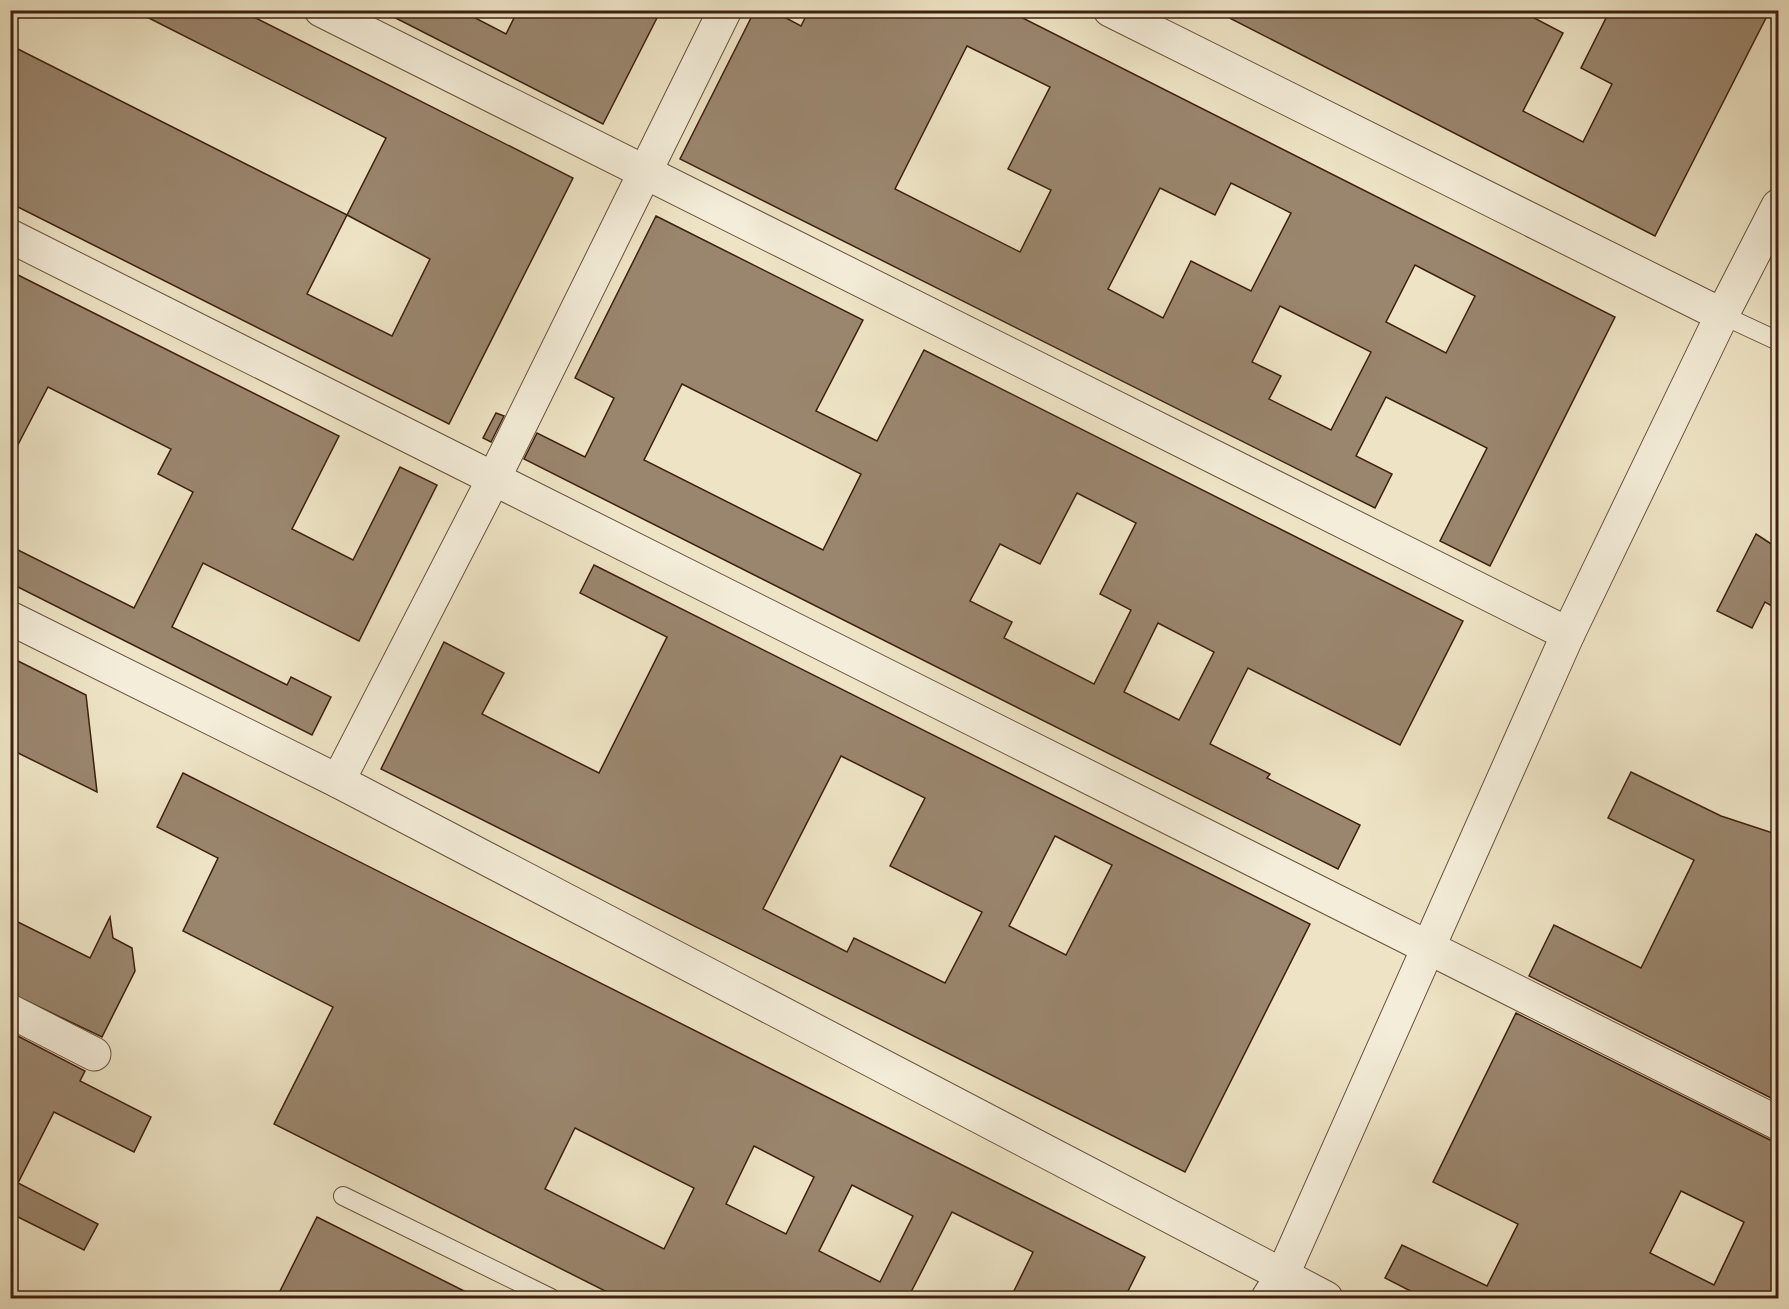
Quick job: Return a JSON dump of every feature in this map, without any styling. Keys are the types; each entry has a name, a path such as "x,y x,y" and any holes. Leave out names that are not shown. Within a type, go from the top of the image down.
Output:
{"street":[{"path":"321,10 645,175 1568,634"},
{"path":"338,781 494,478 725,10"},
{"path":"1110,10 1722,315"},
{"path":"1275,1287 1430,948 1568,634 1722,315 1779,206"},
{"path":"10,236 1779,1123"},
{"path":"10,618 338,781 1275,1287 1326,1299"},
{"path":"10,1011 94,1054"}],"lane":[{"path":"1722,315 1779,341"},
{"path":"343,1196 551,1299"}],"building":[{"path":"133,10 240,10 573,178 449,424 10,203 10,45 347,215 386,138","holes":["347,215 430,259 392,336 307,294"]},
{"path":"380,10 460,10 506,34 518,10 661,10 603,124"},
{"path":"755,10 771,10 801,26 809,10 1007,10 1615,317 1490,566 1440,541 1487,448 1448,428 1386,397 1356,456 1392,474 1375,508 680,159","holes":["967,46 1050,87 1008,169 1051,190 1020,252 895,189","1231,183 1291,213 1251,291 1191,261 1163,318 1108,289 1160,188 1215,215","1415,265 1475,296 1446,353 1386,322","1280,306 1371,352 1331,430 1269,399 1281,376 1252,362"]},
{"path":"1214,10 1519,10 1563,33 1523,111 1583,142 1612,84 1581,68 1610,10 1770,10 1655,236"},
{"path":"656,216 863,320 816,411 877,441 924,350 1463,621 1400,745 1248,668 1210,744 1270,774 1267,778 1360,825 1338,869 524,459 537,433 585,457 614,398 575,378","holes":["682,384 861,474 823,550 644,460","1077,493 1136,523 1100,594 1131,610 1094,684 1004,638 1012,622 970,601 1000,544 1040,564","1158,623 1214,652 1179,720 1124,692"]},
{"path":"10,271 339,436 292,529 353,560 400,467 437,485 359,641 203,563 172,627 287,685 291,677 331,697 312,735 10,583 10,546 134,608 193,492 158,474 171,449 48,387 10,460"},
{"path":"496,413 504,416 491,442 483,438"},
{"path":"1756,534 1779,549 1779,610 1765,602 1752,628 1717,611"},
{"path":"594,565 1310,924 1185,1172 381,769 444,642 504,673 482,714 599,773 667,637 580,593","holes":["841,756 925,798 890,866 982,912 945,983 854,938 847,952 763,909","1055,836 1112,865 1066,955 1009,926"]},
{"path":"10,657 86,695 97,792 10,749"},
{"path":"1631,772 1721,816 1779,835 1779,1102 1529,976 1554,925 1641,968 1694,860 1608,818"},
{"path":"183,773 1145,1257 1124,1299 1010,1299 1033,1252 952,1212 909,1296 914,1299 621,1299 274,1124 333,1007 183,931 218,858 157,827","holes":["575,1128 694,1188 664,1249 545,1189","754,1146 814,1177 786,1234 726,1204","852,1185 913,1216 880,1282 819,1251"]},
{"path":"110,917 113,938 132,948 135,971 102,1037 10,993 10,918 90,958"},
{"path":"1516,1013 1770,1140 1779,1142 1779,1299 1426,1299 1385,1278 1402,1245 1487,1286 1518,1224 1433,1182","holes":["1681,1191 1744,1222 1714,1285 1650,1253"]},
{"path":"10,1032 85,1071 80,1081 151,1117 134,1152 54,1112 18,1183 98,1224 84,1250 10,1213"},
{"path":"317,1217 480,1299 276,1299"}]}
